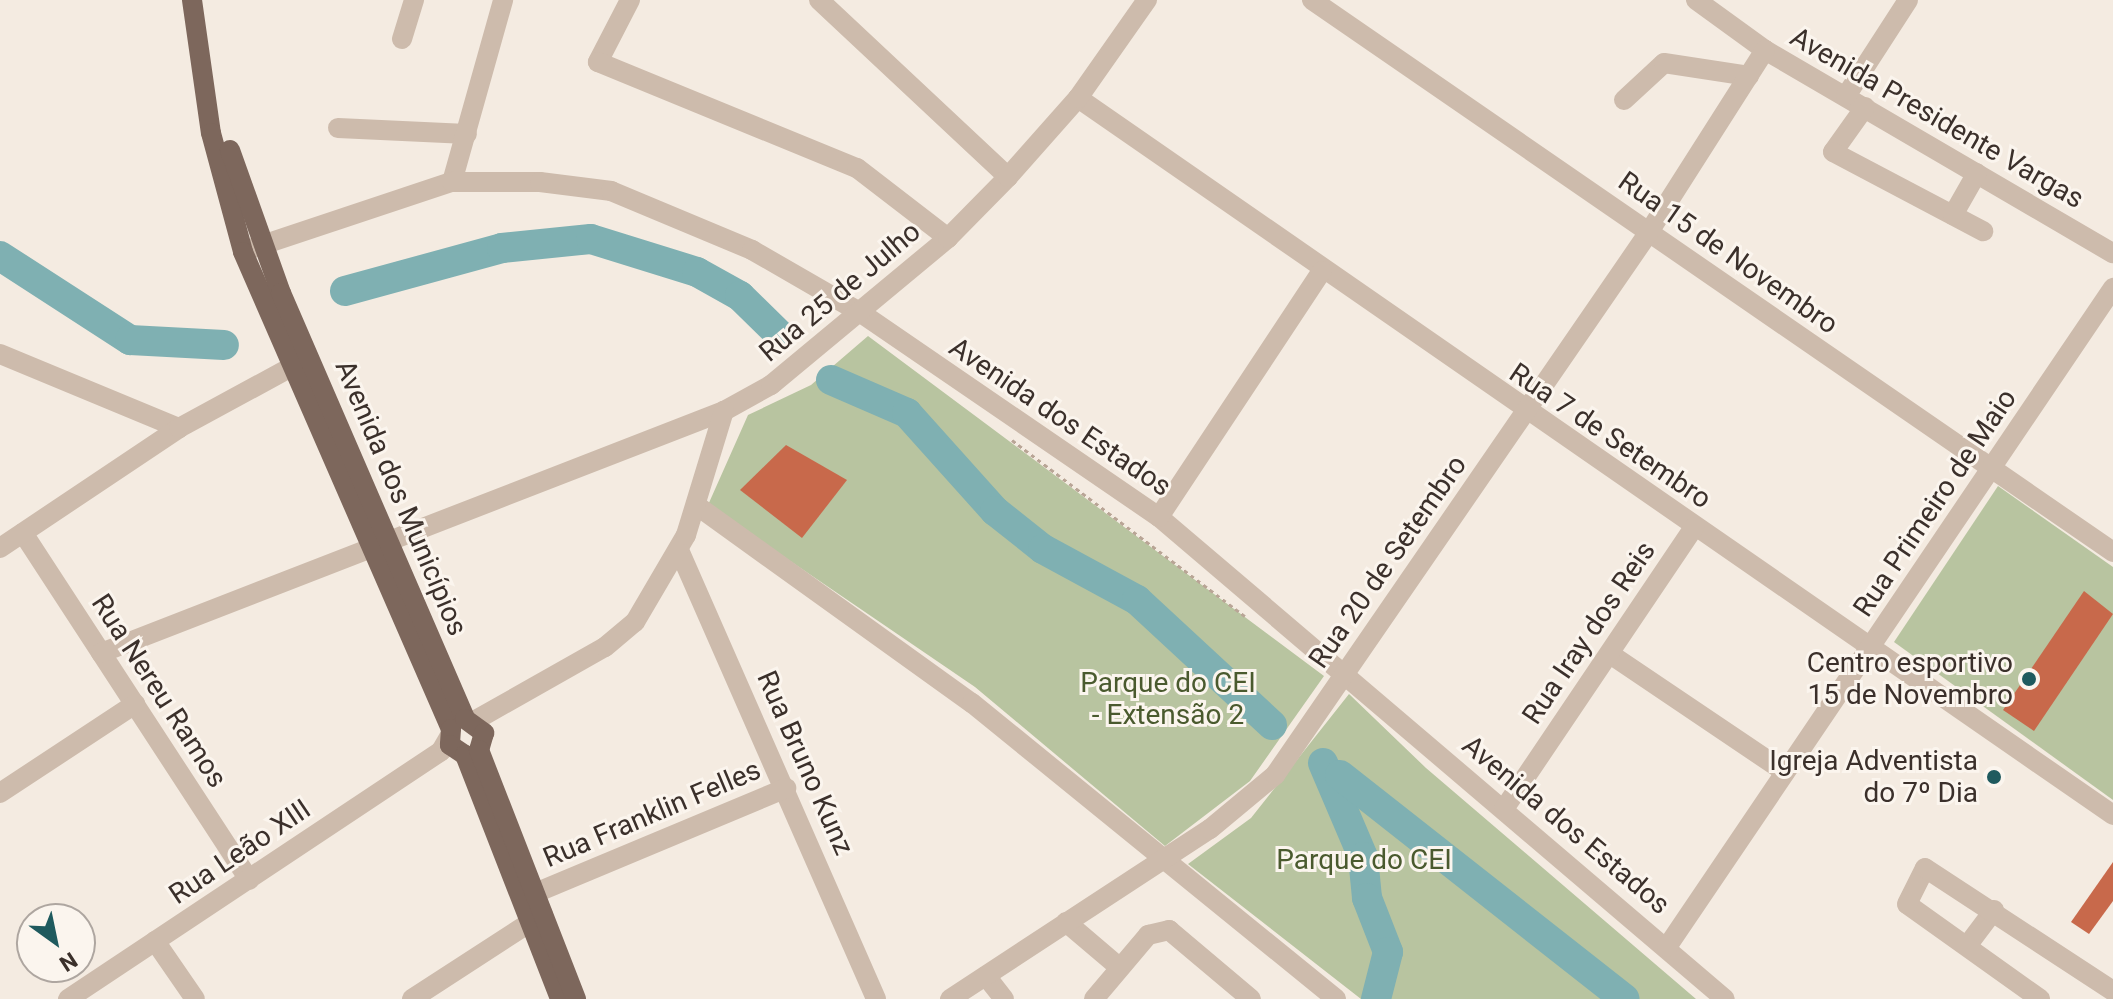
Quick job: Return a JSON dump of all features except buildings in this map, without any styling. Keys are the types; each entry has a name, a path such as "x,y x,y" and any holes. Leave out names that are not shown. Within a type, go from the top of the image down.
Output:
{"main road":[{"name":"Avenida dos Municípios","path":"192,0 211,133 253,248 310,357 391,542 463,739 576,999"},
{"name":"Avenida dos Municípios","path":"204,0 223,124 253,248 289,367 368,551 540,891 538,916 560,999"}],"street":[{"path":"402,39 414,0"},
{"path":"452,182 503,0"},
{"path":"630,0 598,62 857,168 948,238"},
{"path":"819,0 1008,177"},
{"name":"Rua 25 de Julho","path":"101,653 724,411 803,364 948,238 1008,177 1078,98 1147,0"},
{"name":"Rua 15 de Novembro","path":"1312,0 2113,552"},
{"name":"Avenida Presidente Vargas","path":"1696,0 1765,50 2113,253"},
{"path":"1846,96 1908,0"},
{"name":"Rua 20 de Setembro","path":"950,999 1165,856 1275,775 1649,232 1765,50"},
{"path":"1624,100 1664,63 1749,76"},
{"name":"Rua 7 de Setembro","path":"1078,98 1524,413 1874,644 2113,815"},
{"path":"1865,107 1833,152 1983,231"},
{"path":"338,128 467,134"},
{"path":"1953,215 1977,173"},
{"name":"Avenida dos Estados","path":"253,248 452,182 611,191 752,250 861,313 1159,517 1725,999"},
{"path":"1159,517 1322,271"},
{"name":"Rua Primeiro de Maio","path":"1667,947 2113,288"},
{"path":"0,354 179,428"},
{"path":"0,548 179,428 310,357"},
{"name":"Rua Leão XIII","path":"68,999 635,622 679,550 724,411"},
{"path":"696,505 972,703 1165,856 1336,999"},
{"name":"Rua Iray dos Reis","path":"1504,809 1694,527"},
{"name":"Rua Nereu Ramos","path":"23,533 249,880"},
{"name":"Rua Bruno Kunz","path":"679,550 876,999"},
{"path":"1610,654 1785,772"},
{"path":"0,793 135,704"},
{"name":"Rua Franklin Felles","path":"540,891 786,788"},
{"path":"2040,999 1907,904 1925,868 1994,910 2113,991"},
{"path":"1967,946 1994,910"},
{"path":"412,999 538,916"},
{"path":"1066,922 1119,967"},
{"path":"1094,999 1148,935 1169,930 1251,999"},
{"path":"155,941 195,999"},
{"path":"986,976 1004,999"}],"path":[{"path":"1005,435 1251,621"}],"green space":[{"name":"Parque do CEI - Extensão 2","path":"868,336 1324,676 1250,781 1165,846 975,687 708,505 748,415 811,385"},
{"name":"Centro esportivo 15 de Novembro","path":"1998,486 2113,567 2113,800 1894,642"},
{"name":"Parque do CEI","path":"1349,694 1426,768 1696,999 1361,999 1188,864 1251,818"}],"waterway":[{"path":"345,291 502,248 591,239 697,272 740,296 780,335"},
{"path":"0,256 130,340 224,345"},
{"path":"831,380 907,413 995,511 1043,549 1137,600 1272,725"},
{"path":"1323,763 1363,857 1367,898 1388,952 1376,999"},
{"path":"1340,775 1625,999"}],"place":[{"name":"Centro esportivo 15 de Novembro","path":"2029,679"},
{"name":"Igreja Adventista do 7º Dia","path":"1994,777"}]}
